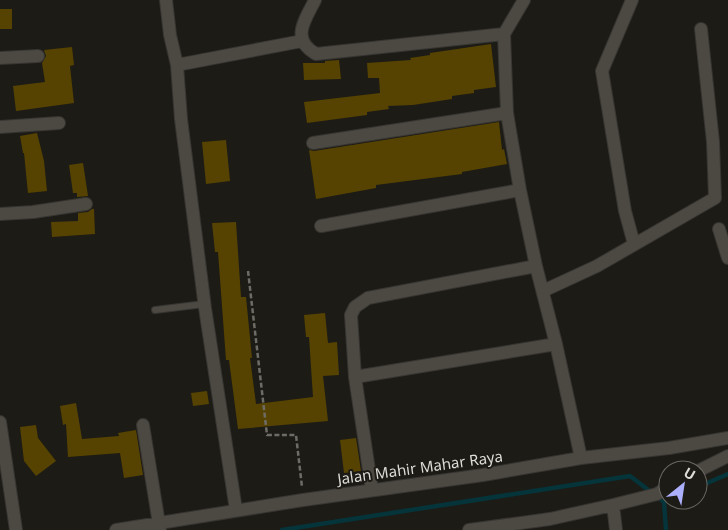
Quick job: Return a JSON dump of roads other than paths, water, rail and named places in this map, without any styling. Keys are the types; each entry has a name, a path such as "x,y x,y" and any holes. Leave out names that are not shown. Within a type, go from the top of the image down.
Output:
{"street":[{"path":"166,0 170,35 177,66 204,304 236,510"},
{"path":"315,0 302,26 301,34 304,46 316,54 504,34"},
{"path":"524,0 504,34 507,113 520,190 536,266 556,344 581,458"},
{"path":"632,0 602,72 625,211 634,244"},
{"path":"543,290 597,266 715,198 713,142 701,29"},
{"path":"177,66 302,41"},
{"path":"0,58 38,56"},
{"path":"313,143 507,113"},
{"path":"0,127 59,123"},
{"path":"322,226 520,190"},
{"path":"0,214 50,210 86,204"},
{"path":"718,229 728,258"},
{"path":"372,490 355,377 351,315 355,307 368,298 536,266"},
{"path":"355,377 556,344"},
{"path":"0,422 16,530"},
{"path":"143,425 160,527"},
{"name":"Jalan Mahir Mahar Raya","path":"116,530 160,527 236,510 728,438"},
{"path":"708,466 728,456"},
{"path":"469,530 550,519 613,506 658,493"},
{"path":"613,506 616,530"}],"lane":[{"path":"155,310 204,304"}],"waterway":[{"path":"708,483 728,474"},
{"path":"282,530 630,476 664,502 666,530"}]}
